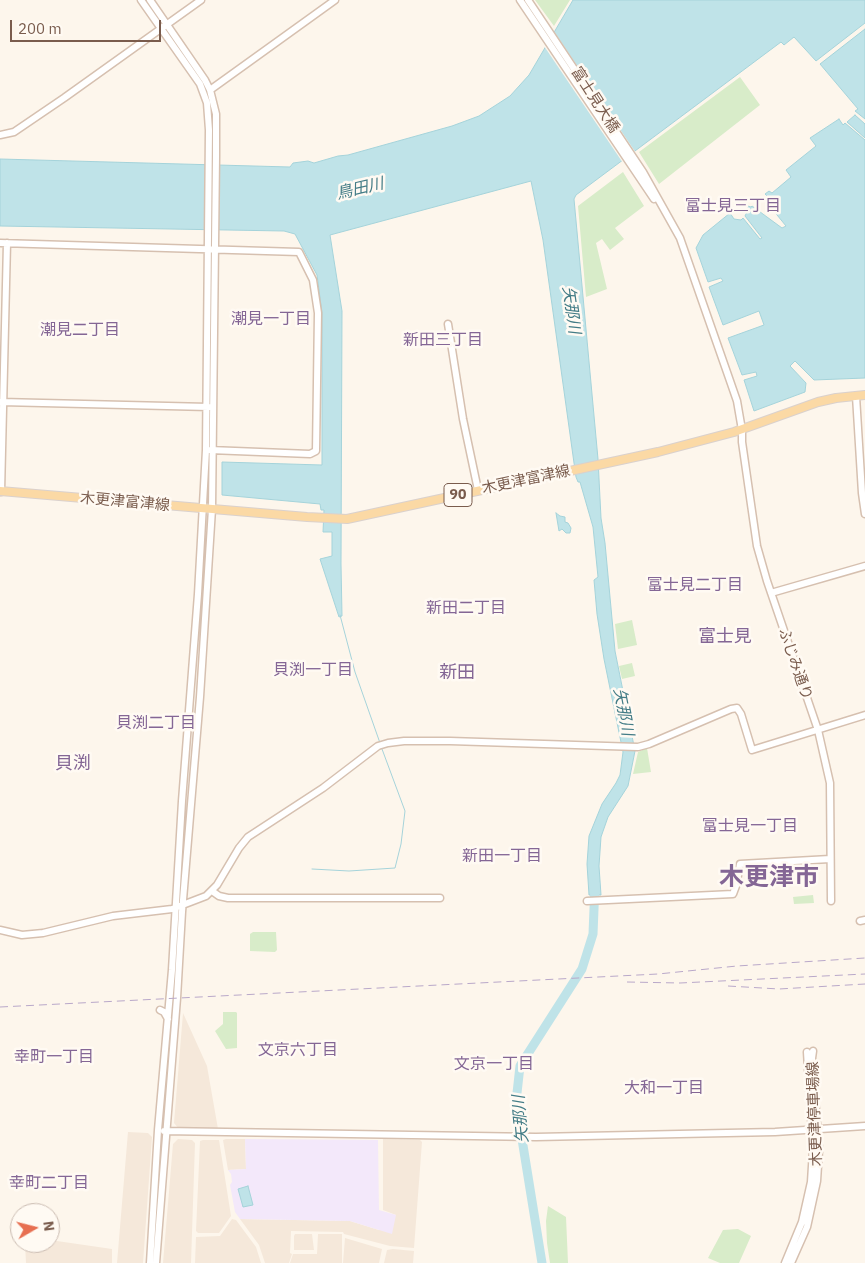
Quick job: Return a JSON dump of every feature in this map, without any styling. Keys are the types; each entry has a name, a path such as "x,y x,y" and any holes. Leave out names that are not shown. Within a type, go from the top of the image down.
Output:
{"main road":[{"name":"木更津富津線","path":"1,492 344,519 658,452 742,430 818,402 865,395"}],"street":[{"path":"140,0 190,69 204,93 209,115 212,156"},
{"path":"150,0 205,80 210,90 216,114 212,156 209,407 212,508 200,697 158,1130 150,1263"},
{"path":"0,135 14,132 201,0"},
{"path":"210,90 335,0"},
{"path":"520,0 544,28"},
{"path":"528,0 544,28"},
{"name":"富士見大橋","path":"544,28 640,173 680,238"},
{"name":"ふじみ通り","path":"680,238 736,401 742,430 742,442 757,546 771,593 818,730 830,782 831,901"},
{"path":"1,492 3,243 299,252 311,275 318,313 317,448 314,453 310,454 209,450"},
{"path":"448,324 463,419 478,490"},
{"path":"856,396 865,514"},
{"path":"2,402 209,407"},
{"path":"156,1263 176,1018 182,801 198,594 202,508 209,450"},
{"path":"771,593 865,566"},
{"path":"0,930 15,934 30,934 113,916 166,910 206,896 212,891 248,837 323,788 381,745 404,741 450,741 622,748 638,747 737,708 752,750 865,715"},
{"path":"587,901 733,894 740,864 830,858"},
{"path":"212,891 219,896 228,898 440,898"},
{"path":"178,979 180,989 185,992"},
{"path":"163,993 171,986"},
{"path":"160,1010 164,1012 168,1020"},
{"path":"176,1018 181,1012 185,1011"},
{"name":"木更津停車場線","path":"791,1263 807,1227 817,1181 819,1150 815,1129 810,1051"},
{"path":"158,1130 167,1132 536,1137 775,1132 865,1126"},
{"name":"木更津停車場線","path":"784,1263 806,1210 811,1182 815,1129"}],"shaded area":[{"path":"183,1013 207,1066 218,1129 178,1128 174,1123"},
{"path":"128,1132 148,1133 152,1137 143,1263 117,1263"},
{"path":"178,1139 192,1140 195,1143 191,1263 163,1263 173,1144"},
{"path":"245,1139 246,1169 228,1170 223,1140"},
{"path":"245,1139 378,1140 379,1210 396,1215 392,1234 350,1221 240,1219 235,1212 230,1185 232,1182 231,1174 228,1170 246,1169"},
{"path":"383,1139 420,1140 422,1142 414,1248 390,1246 344,1234 343,1232 291,1231 290,1253 292,1254 289,1263 265,1263 259,1245 240,1219 350,1221 379,1230 396,1215 383,1210"},
{"path":"219,1140 231,1216 219,1233 198,1233 196,1231 200,1141"},
{"path":"232,1219 236,1220 256,1247 261,1263 195,1263 196,1237 220,1236"},
{"path":"295,1234 312,1234 314,1250 294,1250"},
{"path":"318,1234 342,1234 342,1263 290,1263 293,1254 317,1254"},
{"path":"345,1238 382,1249 379,1263 343,1263"},
{"path":"60,1241 112,1249 112,1263 26,1263 26,1253 60,1253"},
{"path":"387,1250 414,1251 413,1263 384,1263"}],"green space":[{"path":"535,0 570,0 554,26"},
{"path":"740,77 760,105 659,184 639,152"},
{"path":"623,172 644,206 615,228 624,239 610,250 602,239 596,243 607,289 586,297 578,206"},
{"path":"632,620 637,645 618,649 615,624"},
{"path":"632,663 635,676 622,679 619,666"},
{"path":"647,748 651,772 633,774 638,752"},
{"path":"813,895 814,903 794,904 793,897"},
{"path":"253,932 276,932 277,950 275,952 250,951 250,934"},
{"path":"223,1012 237,1013 237,1048 226,1049 215,1031 223,1024"},
{"path":"548,1206 566,1217 568,1263 550,1263 546,1221"},
{"path":"738,1229 751,1236 739,1263 720,1263 708,1258 723,1230"}],"water":[{"name":"鳥田川","path":"573,0 865,0 865,23 816,61 794,37 784,45 781,42 576,195 574,199 598,459 601,518 615,651 635,751 628,786 608,817 601,837 599,866 601,895 589,895 587,864 589,836 602,804 620,775 623,752 597,614 594,580 598,577 593,527 580,482 578,482 576,477 543,240 531,181 330,235 342,311 342,616 339,617 320,559 332,556 332,532 323,532 324,510 321,510 320,504 222,495 222,462 322,465 322,313 317,275 295,234 284,231 0,226 0,159 290,167 293,163 308,161 314,163 348,155 452,126 479,116 510,96 529,75"},
{"path":"865,29 865,119 855,111 858,109 820,64"},
{"path":"855,115 865,124 865,138 847,122"},
{"path":"839,119 843,125 845,123 865,140 865,378 814,380 795,361 790,366 806,383 805,392 754,411 744,380 757,376 756,372 742,375 728,338 764,325 759,311 723,325 709,287 723,281 721,278 708,282 696,248 703,235 730,213 734,219 741,220 743,218 760,239 762,238 745,216 747,212 745,210 748,206 752,206 782,228 786,226 764,199 767,196 765,194 769,191 772,193 791,177 786,170 816,146 810,138"},
{"path":"556,513 565,517 565,522 571,528 570,533 566,533 562,529 559,531"},
{"path":"248,1186 253,1205 243,1207 238,1189"}],"pier":[{"path":"553,30 636,153 623,163 544,46"}],"waterway":[{"path":"340,615 355,672 380,743"},
{"path":"312,869 349,871 395,868 401,844 405,811 382,749"},
{"name":"矢那川","path":"542,1263 516,1102 520,1066 582,969 593,934 595,884"}],"railway":[{"path":"0,1007 658,974 737,966 865,958"},
{"path":"627,982 680,983 865,974"},
{"path":"728,986 779,989 865,984"}],"district":[{"name":"富士見三丁目","path":"733,206"},
{"name":"潮見一丁目","path":"271,319"},
{"name":"潮見二丁目","path":"80,330"},
{"name":"新田三丁目","path":"443,340"},
{"name":"富士見二丁目","path":"695,585"},
{"name":"新田二丁目","path":"466,608"},
{"name":"富士見","path":"725,637"},
{"name":"貝渕一丁目","path":"313,670"},
{"name":"新田","path":"457,673"},
{"name":"貝渕二丁目","path":"156,723"},
{"name":"貝渕","path":"73,764"},
{"name":"富士見一丁目","path":"750,826"},
{"name":"新田一丁目","path":"502,856"},
{"name":"木更津市","path":"769,878"},
{"name":"文京六丁目","path":"298,1050"},
{"name":"幸町一丁目","path":"54,1057"},
{"name":"文京一丁目","path":"494,1064"},
{"name":"大和一丁目","path":"664,1088"},
{"name":"幸町二丁目","path":"49,1183"}]}
